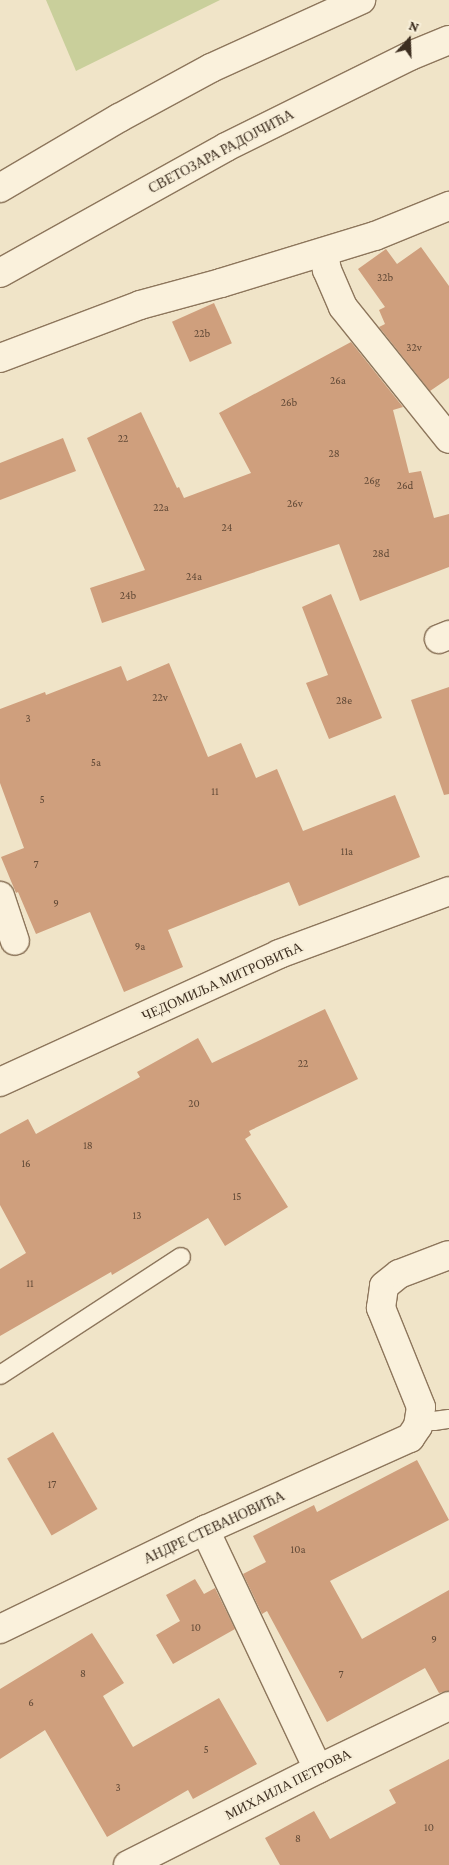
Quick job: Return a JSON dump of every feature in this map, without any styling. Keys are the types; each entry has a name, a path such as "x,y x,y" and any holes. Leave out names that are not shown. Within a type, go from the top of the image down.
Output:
{"street":[{"path":"0,188 119,118 210,68 360,0"},
{"name":"СВЕТОЗАРА РАДОЈЧИЋА","path":"0,274 242,138 393,64 449,40"},
{"path":"0,358 140,305 221,284 375,236 449,206"},
{"path":"324,252 332,283 343,307 449,439"},
{"name":"ЧЕДОМИЉА МИТРОВИЋА","path":"0,1082 278,954 449,891"},
{"path":"0,896 15,940"},
{"path":"419,1419 420,1402 381,1308 384,1286 399,1274 449,1255"},
{"name":"АНДРЕ СТЕВАНОВИЋА","path":"0,1629 205,1530 410,1438 415,1434 419,1419"},
{"path":"205,1530 318,1769"},
{"name":"МИХАИЛА ПЕТРОВА","path":"128,1865 318,1769 449,1706"}],"lane":[{"path":"0,1375 181,1256"},
{"path":"419,1419 434,1421 449,1419"}],"green space":[{"path":"46,0 220,0 76,71"}],"building":[{"path":"421,247 449,286 449,378 430,391 379,327 385,324 379,310 385,307 358,269 386,249 397,264"},
{"path":"214,303 232,343 190,362 172,322"},
{"path":"351,342 403,407 393,410 409,473 421,471 434,518 449,514 449,567 360,601 339,544 102,623 90,588 145,570 87,438 141,412 177,488 179,487 184,498 251,473 219,413"},
{"path":"63,438 76,471 0,500 0,463"},
{"path":"331,594 382,718 329,739 306,683 328,675 302,607"},
{"path":"169,663 208,757 241,743 256,778 277,769 303,831 395,795 420,857 299,906 289,882 168,930 183,967 124,992 90,912 36,934 18,892 16,893 1,857 24,848 0,783 0,709 45,692 46,695 121,666 127,681"},
{"path":"449,687 449,794 444,795 411,700"},
{"path":"325,1009 358,1079 249,1131 251,1135 245,1139 288,1207 225,1246 208,1218 112,1275 111,1272 0,1336 0,1269 26,1253 0,1205 0,1134 28,1119 36,1134 140,1077 137,1072 198,1038 212,1063"},
{"path":"53,1432 98,1509 52,1536 7,1458"},
{"path":"417,1460 449,1520 330,1581 362,1639 449,1590 449,1691 439,1693 425,1668 327,1722 267,1611 262,1614 243,1574 266,1562 253,1536 314,1505 317,1512"},
{"path":"195,1579 204,1594 215,1588 235,1629 173,1664 156,1635 180,1621 166,1595"},
{"path":"92,1633 124,1683 103,1696 133,1747 219,1698 257,1764 193,1799 188,1790 107,1837 45,1730 0,1759 0,1689"},
{"path":"449,1759 449,1865 280,1865 265,1838 314,1811 330,1839 396,1803 389,1790"}]}
